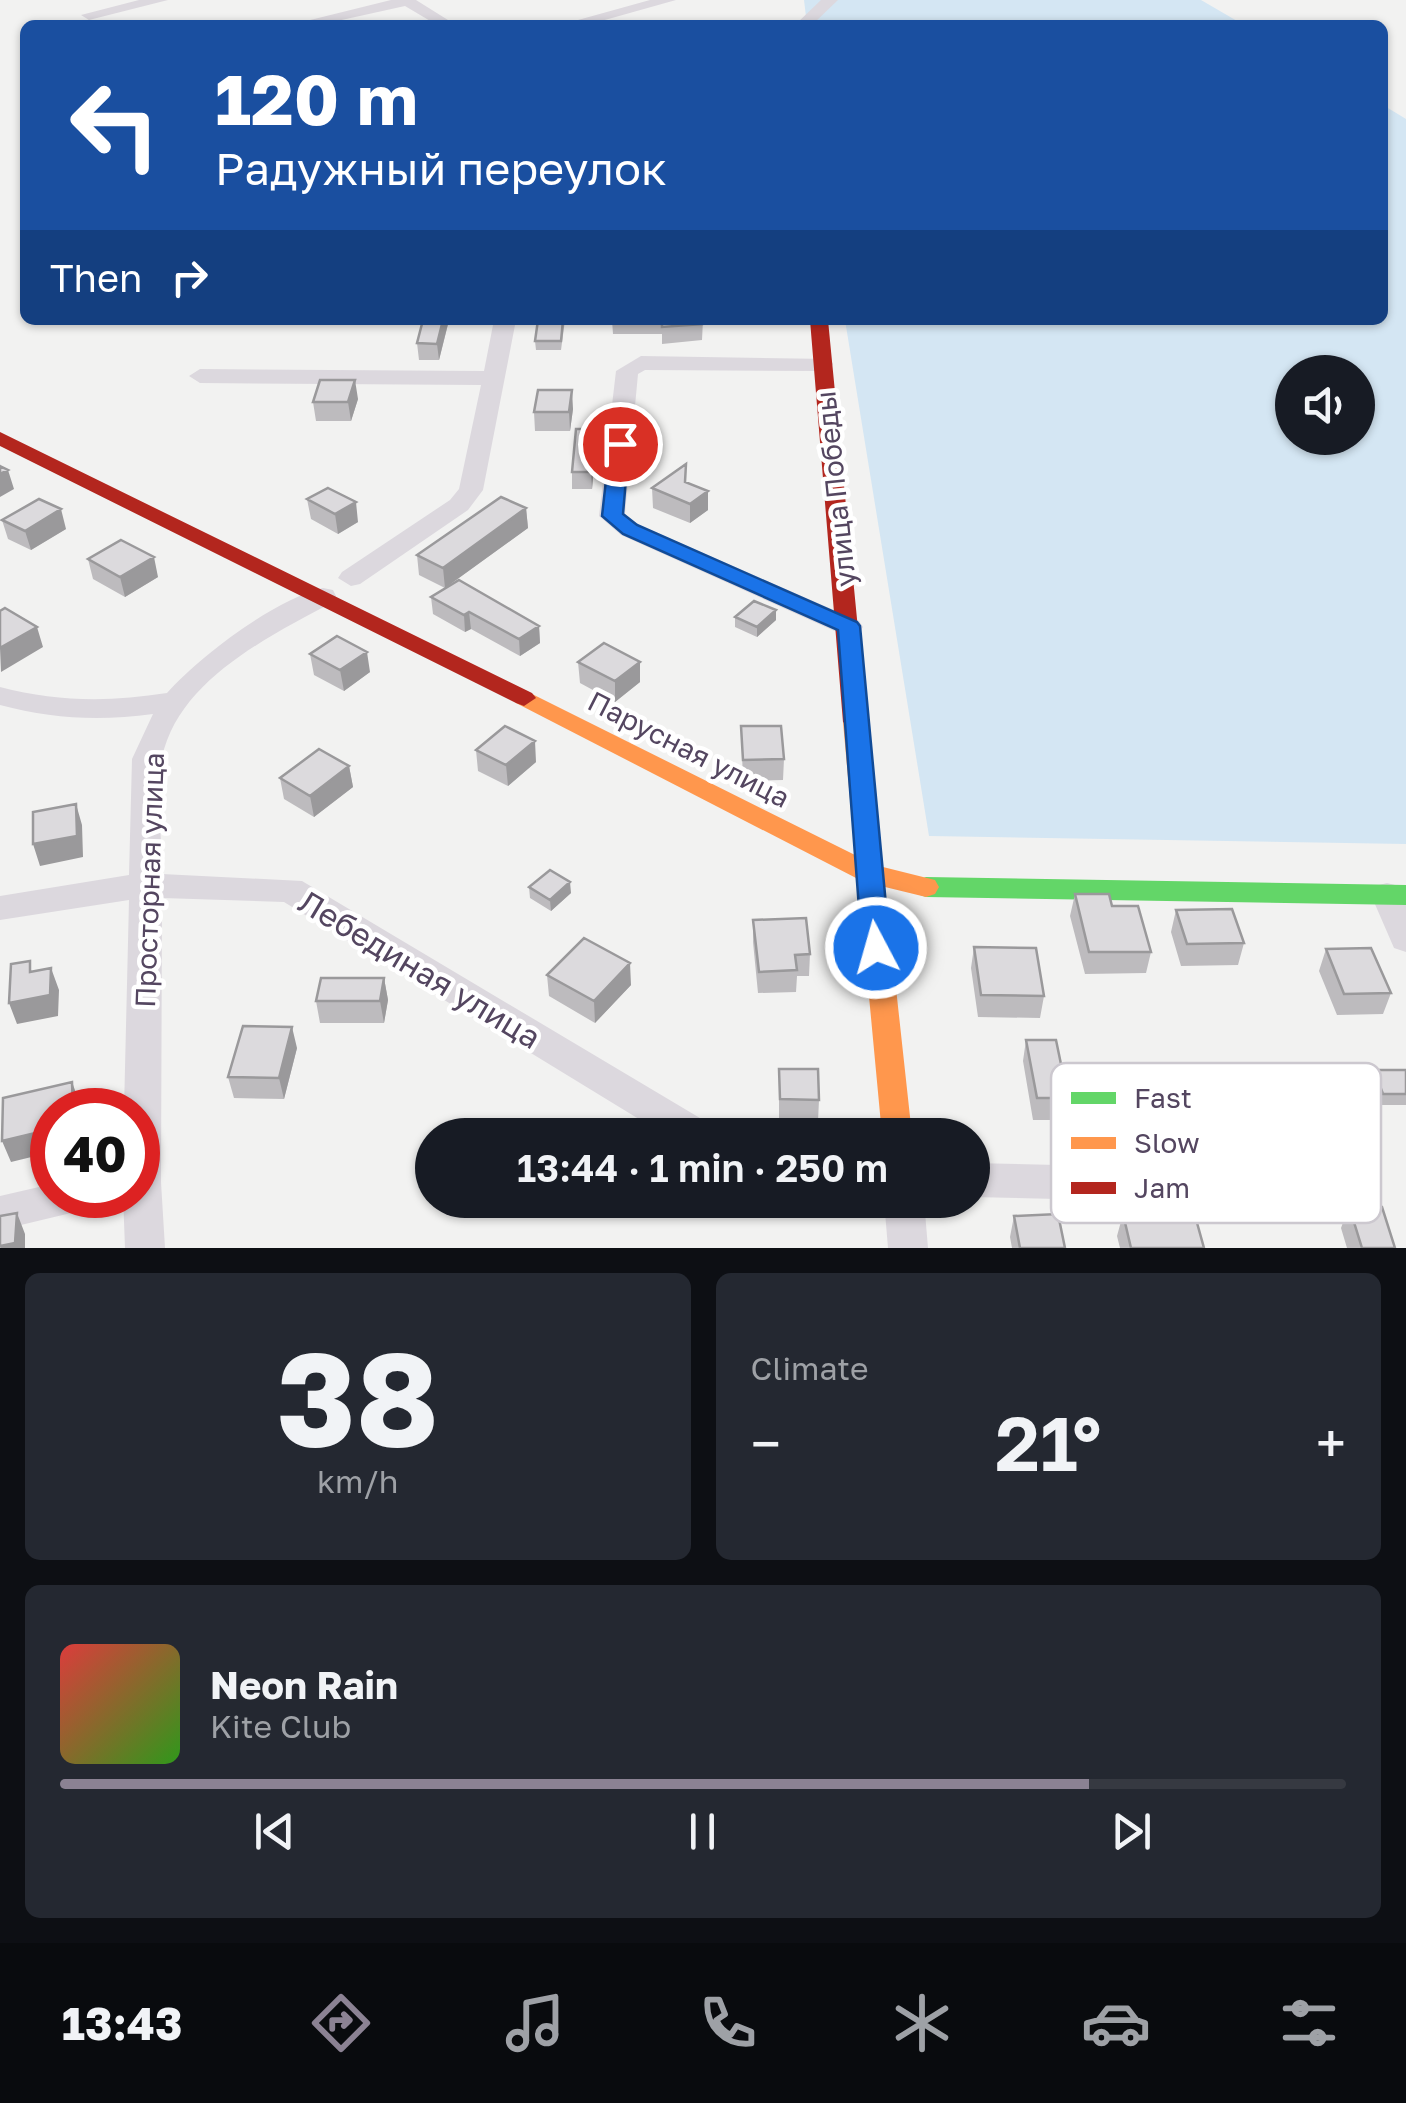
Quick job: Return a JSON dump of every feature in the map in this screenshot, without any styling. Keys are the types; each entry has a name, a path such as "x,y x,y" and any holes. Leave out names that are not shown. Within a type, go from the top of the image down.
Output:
{"street":[{"path":"89,15 160,0"},
{"path":"320,20 406,0 440,20"},
{"path":"588,20 668,0"},
{"path":"808,20 830,0"},
{"name":"Просторная улица","path":"142,1088 148,760 156,730 173,702 205,670 250,636 337,587 458,505 471,490 504,325"},
{"name":"улица Победы","path":"819,325 868,873 895,1118"},
{"path":"822,364 641,363 627,371 612,516 630,530 849,626"},
{"path":"200,376 495,378"},
{"name":"Парусная улица","path":"0,438 337,587 868,873 936,889 1397,895"},
{"path":"0,696 68,712 173,702"},
{"name":"Лебединая улица","path":"0,908 145,885 290,890 669,1118"},
{"path":"1397,895 1406,939"},
{"path":"990,1180 1051,1182"},
{"path":"0,1214 30,1207"},
{"name":"Просторная улица","path":"143,1218 146,1248"},
{"path":"906,1218 908,1248"}],"shaded area":[{"path":"804,0 1201,0 1235,20 806,20"},
{"path":"1388,108 1406,119 1406,844 929,836 846,325 1388,325"}],"building":[{"path":"422,325 442,325 437,344 417,343"},
{"path":"537,325 563,325 561,341 535,341"},
{"path":"320,380 355,380 348,402 313,402"},
{"path":"538,390 572,390 569,412 534,412"},
{"path":"576,429 595,429 591,472 572,472"},
{"path":"686,464 685,482 708,491 690,504 652,488"},
{"path":"328,488 356,502 335,514 307,499"},
{"path":"501,497 526,508 443,568 417,555"},
{"path":"39,499 61,509 25,531 2,520"},
{"path":"121,540 154,557 120,577 88,559"},
{"path":"459,580 539,626 519,639 431,597"},
{"path":"754,601 776,610 757,627 735,617"},
{"path":"5,608 37,627 0,648 0,611"},
{"path":"337,636 367,652 340,670 310,654"},
{"path":"604,643 640,662 615,681 578,662"},
{"path":"505,726 535,741 506,765 476,750"},
{"path":"741,726 781,726 784,759 743,760"},
{"path":"319,749 349,766 310,796 280,778"},
{"path":"76,804 77,836 33,844 33,812"},
{"path":"550,870 570,882 550,900 529,887"},
{"path":"1075,894 1109,894 1112,906 1138,906 1151,952 1089,952"},
{"path":"1232,909 1244,943 1187,944 1176,910"},
{"path":"806,918 810,954 795,955 797,970 759,972 753,920"},
{"path":"584,938 630,963 594,1001 547,975"},
{"path":"974,947 1036,948 1044,996 981,995"},
{"path":"1371,948 1391,993 1344,994 1326,949"},
{"path":"30,961 30,972 51,968 50,995 9,1003 11,964"},
{"path":"321,978 384,978 380,1001 316,1001"},
{"path":"243,1026 292,1027 279,1078 228,1077"},
{"path":"1026,1040 1056,1040 1061,1063 1051,1063 1051,1098 1037,1098"},
{"path":"779,1069 818,1069 819,1100 780,1099"},
{"path":"1381,1070 1406,1070 1406,1094 1383,1094"},
{"path":"72,1082 72,1088 46,1088"},
{"path":"30,1092 30,1134 2,1141 3,1098"},
{"path":"1382,1207 1395,1248 1362,1248 1354,1223 1381,1223"},
{"path":"17,1213 15,1243 0,1246 0,1216"},
{"path":"1051,1214 1051,1223 1060,1223 1065,1248 1020,1248 1014,1216"},
{"path":"1125,1223 1197,1223 1204,1248 1131,1248"}],"traffic: fast":[{"path":"926,887 1406,895"}],"traffic: slow":[{"path":"524,698 868,873 926,887"},
{"path":"855,722 895,1118"}],"traffic: jam":[{"path":"819,325 855,722"},
{"path":"0,438 524,698"}],"route":[{"path":"620,444 612,516 630,530 849,626 876,948"}]}
